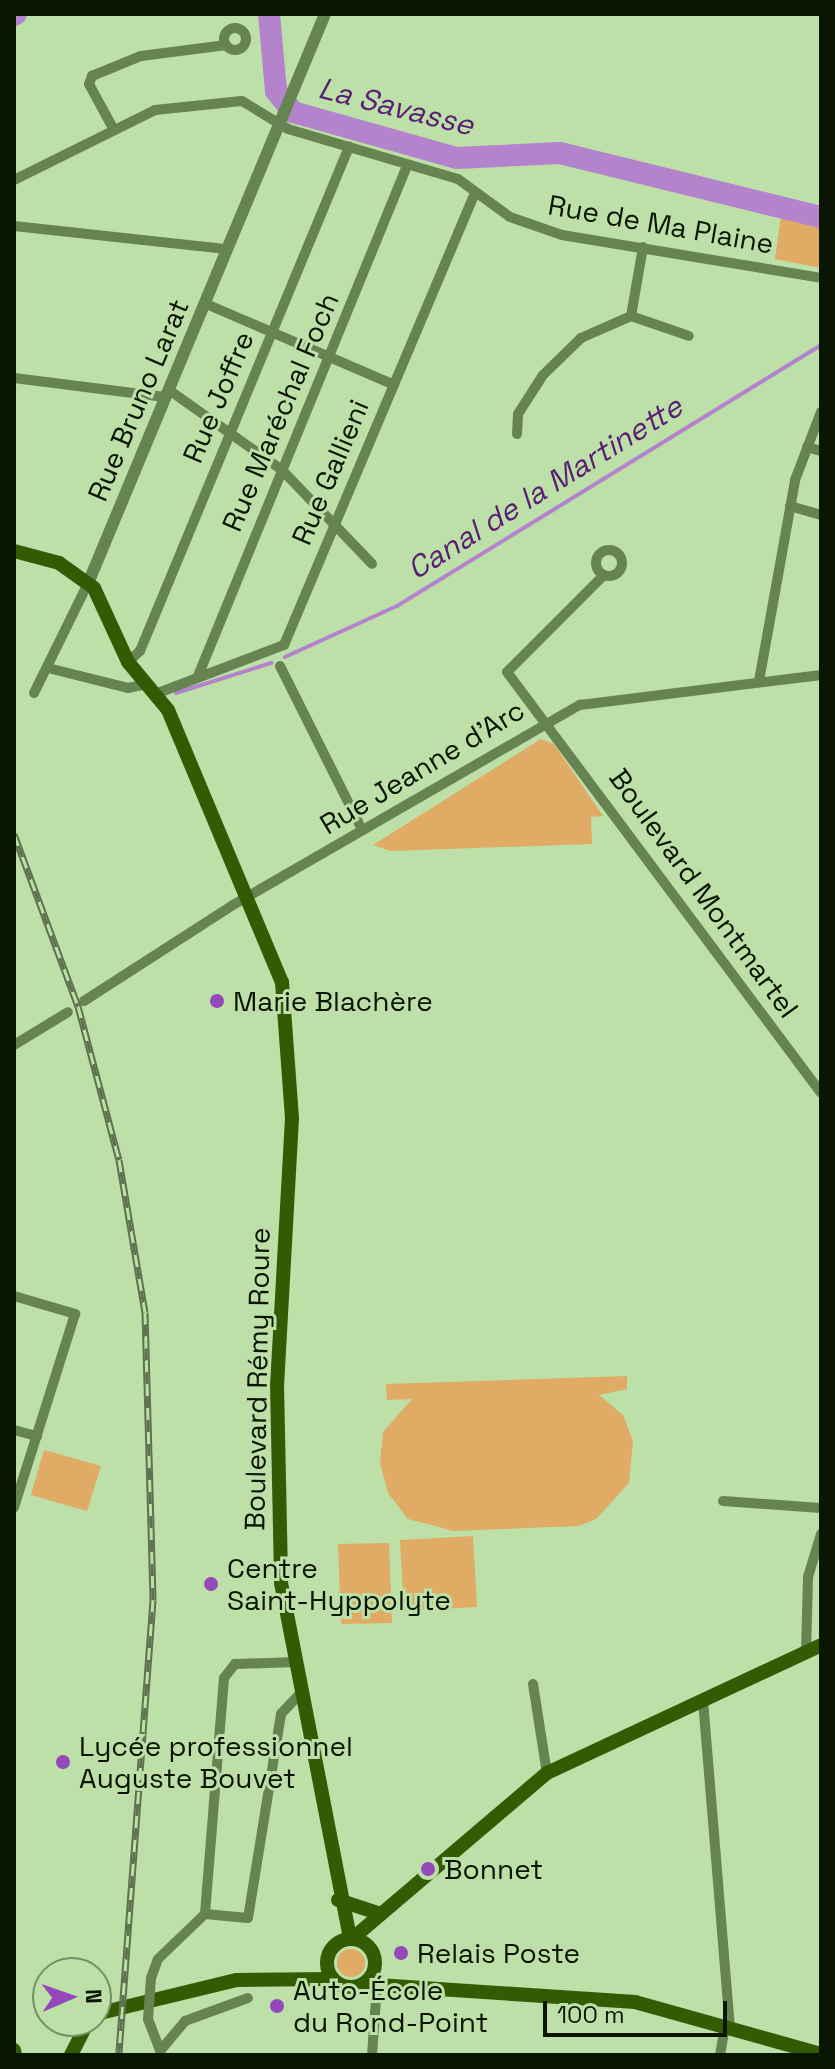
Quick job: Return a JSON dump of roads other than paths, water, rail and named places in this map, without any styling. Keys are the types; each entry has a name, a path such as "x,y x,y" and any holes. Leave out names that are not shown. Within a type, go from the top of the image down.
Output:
{"main road":[{"path":"14,551 52,560 89,581"},
{"name":"Boulevard Rémy Roure","path":"89,581 128,662 153,689 249,898 282,982 290,1053 278,1517 297,1662 339,1905 351,1938"},
{"path":"333,1946 351,1938 376,1912 547,1773 703,1700 816,1652"},
{"path":"339,1905 376,1912"},
{"name":"Boulevard Rémy Roure","path":"327,1961 333,1946 339,1905"},
{"path":"375,1982 370,1947 376,1912"},
{"path":"351,1938 370,1947"},
{"path":"288,1978 327,1961 333,1979"},
{"path":"112,2010 196,1988 288,1978 333,1979 635,2002 821,2054"},
{"path":"71,2055 80,2037"}],"street":[{"name":"Rue Bruno Larat","path":"34,693 52,669 325,14"},
{"path":"114,130 89,84 92,76 141,56 226,45"},
{"name":"Rue de Ma Plaine","path":"14,180 114,130 186,102 222,99 259,107 349,147 458,179 510,217 562,235 817,277"},
{"name":"Rue Joffre","path":"128,662 140,651 349,147"},
{"name":"Rue Maréchal Foch","path":"198,676 407,166"},
{"name":"Rue Gallieni","path":"153,689 284,645 475,193"},
{"path":"14,226 227,249"},
{"path":"631,316 643,247"},
{"path":"204,303 394,385"},
{"path":"517,434 518,414 567,346 631,316 689,336"},
{"path":"14,378 167,393 231,429 282,470 372,564"},
{"path":"759,681 790,506 821,412"},
{"path":"807,447 821,451"},
{"path":"790,506 821,515"},
{"name":"Boulevard Montmartel","path":"604,575 507,672 548,721 821,1093"},
{"path":"280,666 362,830"},
{"path":"52,669 128,688 153,689"},
{"name":"Rue Jeanne d'Arc","path":"84,1001 362,830 580,705 821,675"},
{"path":"14,1045 68,1012"},
{"path":"14,1296 75,1314 14,1508"},
{"path":"14,1430 37,1436"},
{"path":"723,1501 821,1508"},
{"path":"816,1652 808,1577 821,1534"},
{"path":"161,2053 148,2019 151,1978 158,1959 205,1914 224,1678 235,1664 297,1662"},
{"path":"533,1684 547,1773"},
{"path":"205,1914 248,1918 281,1714 303,1690"},
{"path":"703,1700 728,2027 720,2055"},
{"path":"372,2055 375,1982"},
{"path":"161,2053 185,2021 248,1998"}],"waterway":[{"name":"La Savasse","path":"269,14 276,91 293,112 457,158 560,153 821,217"},
{"name":"Canal de la Martinette","path":"285,657 397,606 821,345"},
{"name":"Canal de la Martinette","path":"176,693 271,663"}],"railway":[{"path":"14,834 78,1006 119,1160 145,1312 153,1600 119,2055"}],"place":[{"name":"Marie Blachère","path":"217,1001"},
{"name":"Centre Saint-Hyppolyte","path":"211,1584"},
{"name":"Lycée professionnel Auguste Bouvet","path":"63,1762"},
{"name":"Bonnet","path":"428,1869"},
{"name":"Relais Poste","path":"401,1953"},
{"name":"Auto-École du Rond-Point","path":"277,2006"}]}
